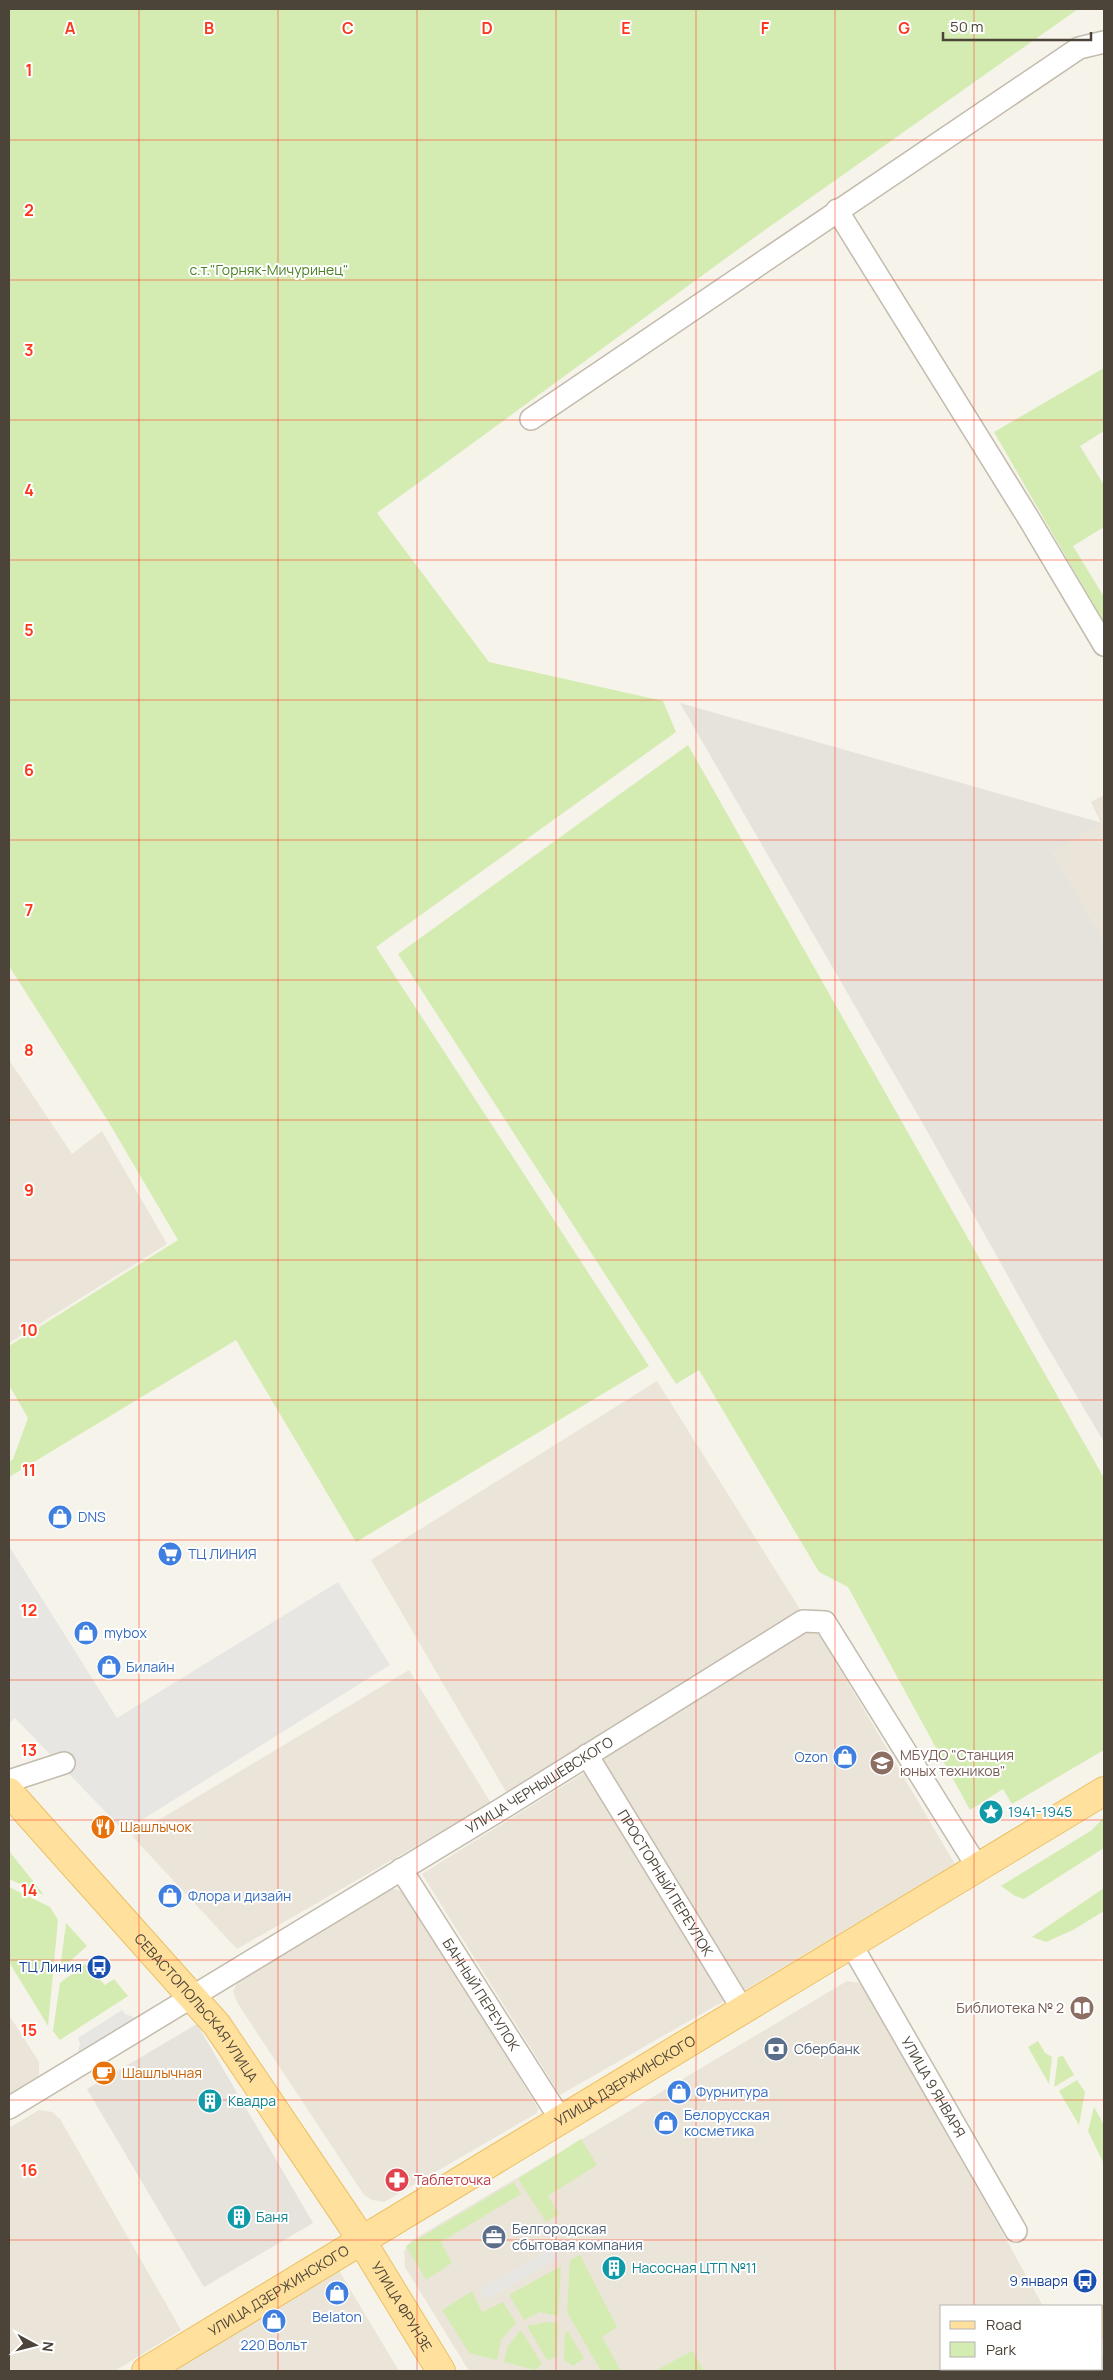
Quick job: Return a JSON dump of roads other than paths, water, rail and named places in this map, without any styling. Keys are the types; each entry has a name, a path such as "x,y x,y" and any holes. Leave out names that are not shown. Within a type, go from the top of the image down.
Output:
{"main road":[{"name":"УЛИЦА ДЗЕРЖИНСКОГО","path":"146,2371 1104,1791"},
{"name":"СЕВАСТОПОЛЬСКАЯ УЛИЦА","path":"9,1792 218,2025 361,2241"},
{"name":"УЛИЦА ФРУНЗЕ","path":"361,2241 442,2371"}],"street":[{"path":"531,419 837,210 1079,48 1104,42"},
{"path":"837,210 1030,519 1104,645"},
{"name":"УЛИЦА ЧЕРНЫШЕВСКОГО","path":"9,2108 803,1621 825,1622 978,1868"},
{"name":"ПРОСТОРНЫЙ ПЕРЕУЛОК","path":"587,1755 743,2010"},
{"path":"9,1781 64,1763"},
{"name":"БАННЫЙ ПЕРЕУЛОК","path":"401,1869 561,2120"},
{"name":"УЛИЦА 9 ЯНВАРЯ","path":"851,1944 1016,2231"}],"place":[{"name":"DNS","path":"60,1517"},
{"name":"ТЦ ЛИНИЯ","path":"170,1554"},
{"name":"mybox","path":"86,1633"},
{"name":"Билайн","path":"109,1667"},
{"name":"Ozon","path":"845,1757"},
{"name":"МБУДО \"Станция юных техников\"","path":"882,1763"},
{"name":"1941-1945","path":"991,1812"},
{"name":"Шашлычок","path":"103,1827"},
{"name":"Флора и дизайн","path":"170,1896"},
{"name":"ТЦ Линия","path":"99,1967"},
{"name":"Библиотека № 2","path":"1082,2008"},
{"name":"Сбербанк","path":"776,2049"},
{"name":"Шашлычная","path":"104,2073"},
{"name":"Фурнитура","path":"679,2092"},
{"name":"Квадра","path":"210,2101"},
{"name":"Белорусская косметика","path":"666,2123"},
{"name":"Таблеточка","path":"397,2180"},
{"name":"Баня","path":"239,2217"},
{"name":"Белгородская сбытовая компания","path":"494,2237"},
{"name":"Насосная ЦТП №11","path":"614,2268"},
{"name":"9 января","path":"1085,2281"},
{"name":"Belaton","path":"337,2293"},
{"name":"220 Вольт","path":"274,2321"}],"park label":[{"name":"с.т.\"Горняк-Мичуринец\"","path":"269,270"}]}
